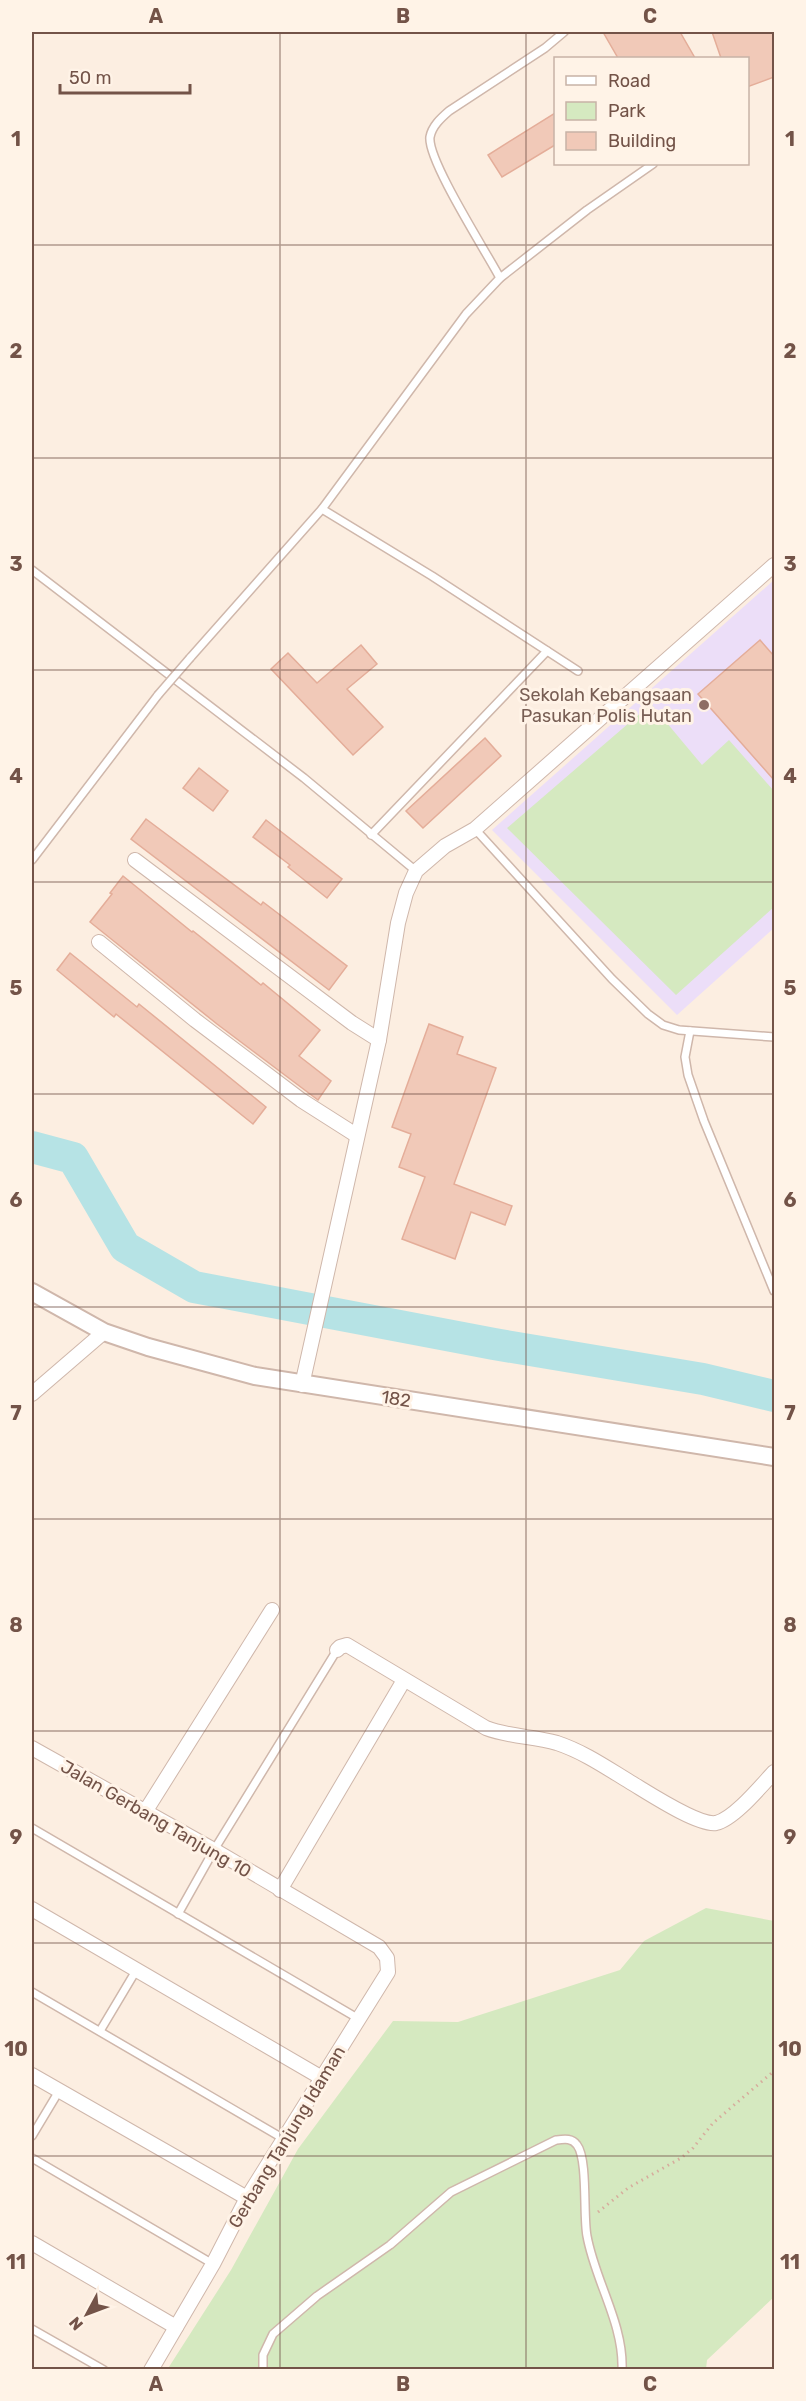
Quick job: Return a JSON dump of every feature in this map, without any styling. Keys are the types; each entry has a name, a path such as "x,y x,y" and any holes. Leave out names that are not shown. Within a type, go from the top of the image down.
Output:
{"street":[{"path":"302,1385 320,1296 379,1040 398,923 406,893 416,871 445,846 475,829 774,565"},
{"path":"135,860 343,1017 379,1040"},
{"path":"99,942 195,1020 301,1100 356,1135"},
{"name":"182","path":"32,1292 104,1332 148,1347 255,1376 774,1457"},
{"path":"32,1394 104,1332"},
{"path":"145,1812 272,1610"},
{"path":"337,1650 347,1645 486,1728 502,1735 557,1743 588,1755 664,1802 704,1822 715,1823 727,1819 774,1772"},
{"path":"280,1890 404,1680"},
{"name":"Jalan Gerbang Tanjung 10","path":"32,1749 214,1850 380,1947"},
{"path":"32,1909 322,2078"},
{"name":"Gerbang Tanjung Idaman","path":"151,2370 213,2264 247,2198 388,1972 387,1958 380,1947"},
{"path":"32,2075 247,2198"},
{"path":"32,2243 176,2327"}],"lane":[{"path":"500,278 439,168 430,137 436,123 449,111 545,48 564,32"},
{"path":"32,860 158,695 322,509 466,314 500,278 587,210 651,165"},
{"path":"322,509 432,576 578,671"},
{"path":"32,570 295,771 416,871"},
{"path":"371,835 547,651"},
{"path":"475,829 612,979 648,1014 663,1025 680,1030 774,1037"},
{"path":"690,1031 685,1057 688,1075 704,1121 774,1291"},
{"path":"178,1914 214,1850 337,1650"},
{"path":"32,1828 359,2019"},
{"path":"100,2031 137,1969"},
{"path":"32,1992 284,2139"},
{"path":"32,2136 59,2091"},
{"path":"263,2370 263,2355 273,2334 317,2296 390,2245 451,2192 556,2139 570,2139 578,2146 582,2160 587,2235 594,2265 616,2328 622,2370"},
{"path":"32,2158 213,2264"},
{"path":"32,2329 104,2370"}],"path":[{"path":"587,2235 595,2215 608,2203 628,2188 681,2158 693,2148 713,2123 774,2071"}],"shaded area":[{"name":"Sekolah Kebangsaan Pasukan Polis Hutan","path":"774,580 774,928 677,1015 492,830"}],"green space":[{"name":"Sekolah Kebangsaan Pasukan Polis Hutan","path":"651,704 702,765 729,740 774,791 774,907 676,995 507,828"},
{"path":"706,1908 774,1921 774,2297 707,2360 706,2369 167,2370 231,2270 298,2149 393,2021 458,2022 620,1970 644,1941"}],"building":[{"path":"603,32 680,32 694,57 617,57"},
{"path":"712,32 774,32 774,77 749,86 749,57 721,57"},
{"path":"554,114 554,146 502,177 488,155"},
{"path":"760,640 774,656 774,780 698,694"},
{"path":"361,645 377,664 347,689 383,727 353,755 271,669 288,653 317,683"},
{"path":"485,738 501,756 423,828 406,811"},
{"path":"199,768 228,791 213,811 183,788"},
{"path":"146,819 261,905 263,902 347,966 329,990 131,839"},
{"path":"266,820 342,879 327,898 288,867 290,865 253,837"},
{"path":"123,876 261,985 263,983 320,1030 299,1056 331,1081 318,1100 217,1024 90,922"},
{"path":"70,953 137,1007 139,1004 266,1107 253,1124 116,1014 114,1017 57,970"},
{"path":"429,1024 463,1037 457,1054 496,1068 454,1184 512,1206 505,1225 471,1212 455,1259 402,1239 425,1177 399,1167 411,1134 392,1127"}],"waterway":[{"path":"32,1147 73,1158 125,1247 194,1287 494,1344 703,1379 774,1396"}],"place":[{"name":"Sekolah Kebangsaan Pasukan Polis Hutan","path":"704,705"}]}
